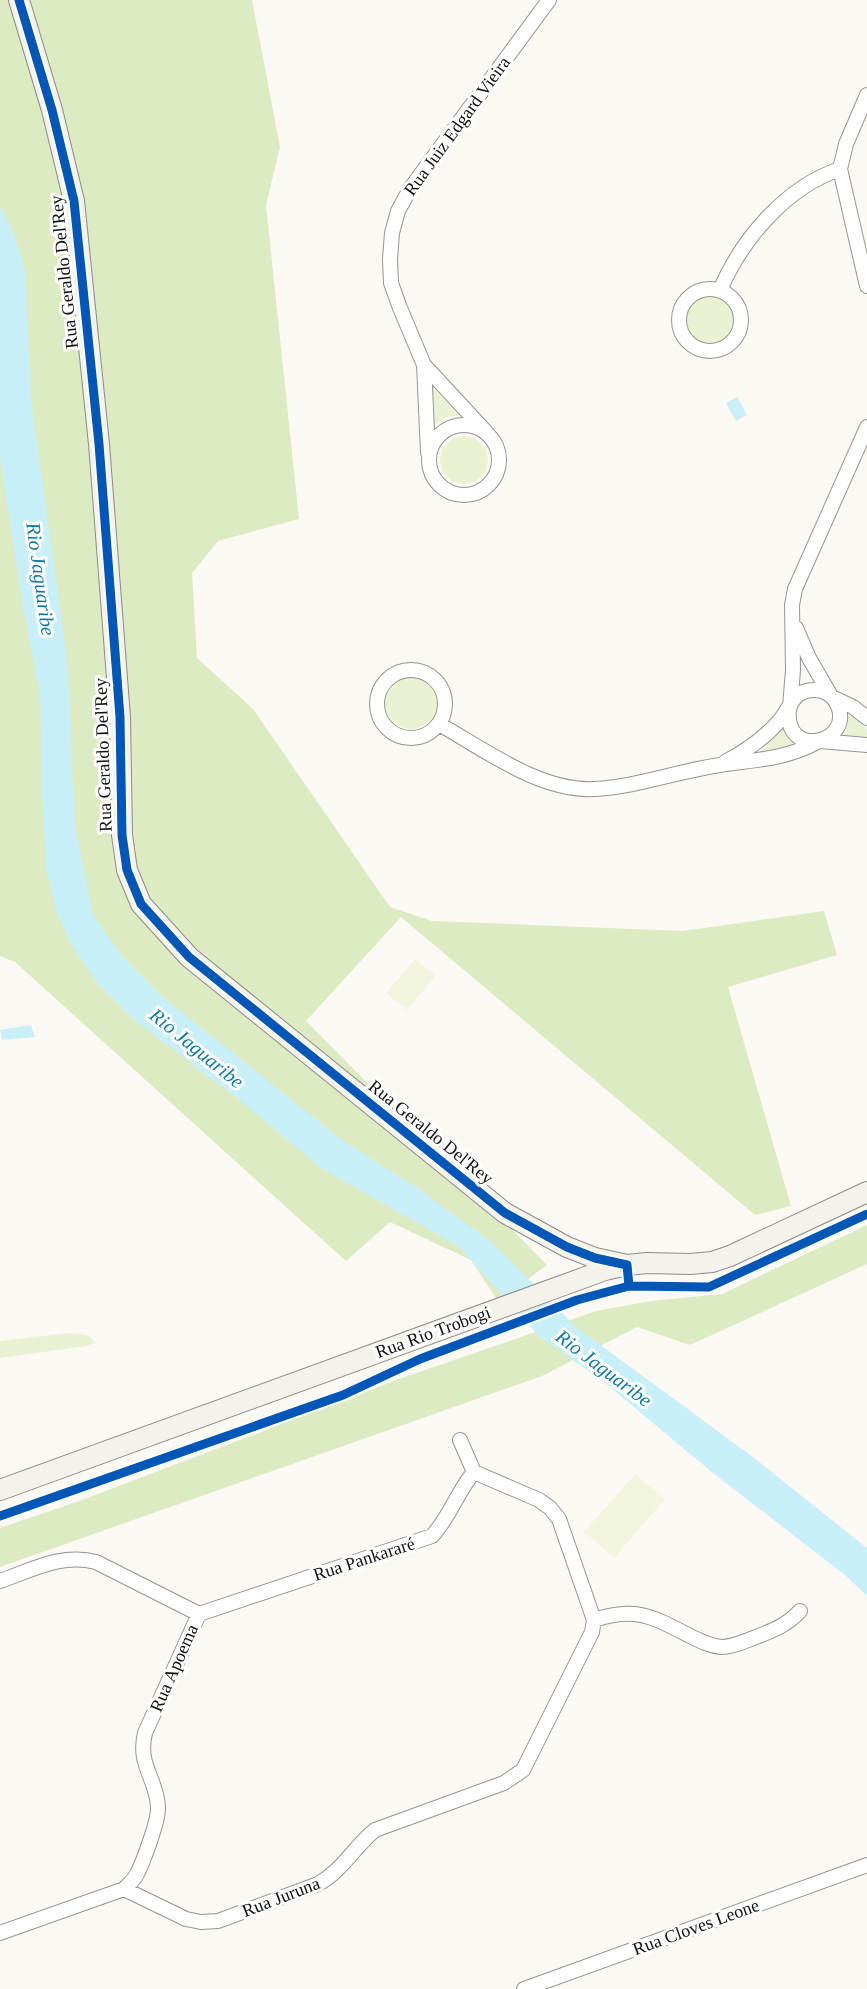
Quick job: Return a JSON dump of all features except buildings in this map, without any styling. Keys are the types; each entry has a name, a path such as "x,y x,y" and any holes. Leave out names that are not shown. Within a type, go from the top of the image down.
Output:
{"main road":[{"name":"Rua Geraldo Del'Rey","path":"19,0 52,110 74,201 99,444 120,717 122,835 127,870 141,904 189,957 505,1213 567,1247 594,1258 627,1265"},
{"name":"Rua Rio Trobogi","path":"0,1490 604,1270 627,1265 712,1262 730,1256 867,1192"},
{"path":"0,1482 38,1477"}],"street":[{"name":"Rua Juiz Edgard Vieira","path":"424,365 430,470 434,480 442,488 463,496 474,494 484,489 498,472 500,461 498,450 494,440 424,365 391,283 392,233 398,211 423,171 549,0"},
{"path":"867,95 846,144 840,169 867,286"},
{"path":"720,290 740,253 769,216 809,182 821,175 840,169"},
{"path":"707,288 720,290 732,297 739,308 742,321 739,333 731,344 719,350 706,352 693,347 683,338 678,326 679,313 684,301 694,292 707,288"},
{"path":"428,459 431,446 438,435 449,428 461,424 474,426 486,432"},
{"path":"867,427 795,589 792,604 793,670 788,718 794,733 809,741 867,745"},
{"path":"439,724 518,769 541,780 564,787 591,789 616,787 721,765 741,764 793,754 828,738 839,723 840,714 838,705 809,658 793,621"},
{"path":"418,671 428,675 443,691 444,713 439,724 431,732 421,737 399,736 382,722 377,700 380,690 396,674 418,671"},
{"path":"721,765 753,747 800,694 807,691 824,692 853,707 867,718"},
{"path":"460,1440 474,1472 539,1500 554,1514 564,1530 594,1620 614,1613 629,1612 644,1615 706,1644 719,1647 732,1646 782,1627 800,1611"},
{"name":"Rua Pankararé","path":"199,1614 432,1536 441,1527 461,1490 474,1472"},
{"name":"Rua Apoema","path":"0,1581 68,1558 82,1559 96,1562 199,1614 145,1733 142,1745 143,1758 158,1807 156,1820 136,1875 124,1888"},
{"name":"Rua Juruna","path":"124,1888 186,1919 201,1922 218,1921 318,1884 331,1877 364,1838 375,1830 513,1778 529,1762 588,1645 594,1620"},
{"name":"Rua Cloves Leone","path":"524,1989 867,1865"},
{"path":"0,1933 124,1888"}],"green space":[{"path":"0,0 252,0 280,147 266,205 299,519 218,541 192,573 197,658 253,709 390,907 432,921 683,931 824,911 837,955 728,987 791,1206 755,1215 401,917 306,1021 547,1265 498,1301 471,1260 390,1222 346,1261 15,962 0,956"},
{"path":"710,296 727,303 734,320 727,337 710,344 693,337 686,320 693,303"},
{"path":"433,388 459,416 446,418 435,425"},
{"path":"459,436 469,436 481,443 488,455 488,465 481,477 469,484 459,484 444,473 440,465 440,455 451,440"},
{"path":"406,677 416,677 430,684 437,703 430,722 416,729 406,729 396,725 389,718 385,708 385,698 389,688 396,681"},
{"path":"849,714 867,729 867,738 841,737 846,731"},
{"path":"784,726 786,735 800,745 756,755 775,738"},
{"path":"415,959 436,975 407,1010 386,993"},
{"path":"867,1225 867,1264 690,1345 637,1327 542,1376 0,1567 0,1528 82,1500 402,1378 596,1311 651,1301 722,1294"},
{"path":"68,1333 87,1335 94,1341 87,1346 0,1358 0,1341"},
{"path":"635,1474 665,1499 614,1558 584,1532"}],"water":[{"name":"Rio Jaguaribe","path":"0,206 14,234 25,270 31,398 68,667 75,827 93,915 121,955 163,997 342,1140 413,1185 493,1243 576,1327 753,1457 867,1548 867,1596 845,1575 713,1473 604,1382 540,1337 458,1246 321,1168 242,1102 133,1019 97,983 71,944 57,913 46,868 40,694 22,602 0,457"},
{"path":"737,397 747,415 736,421 726,403"},
{"path":"31,1025 35,1037 2,1040 0,1030"}],"cycle path":[{"path":"19,0 52,110 74,201 99,444 120,717 122,835 127,870 141,904 189,957 505,1213 567,1247 595,1258 627,1265 629,1286"},
{"path":"0,1516 343,1395 420,1359 577,1300 629,1286 709,1287 867,1214"}]}
